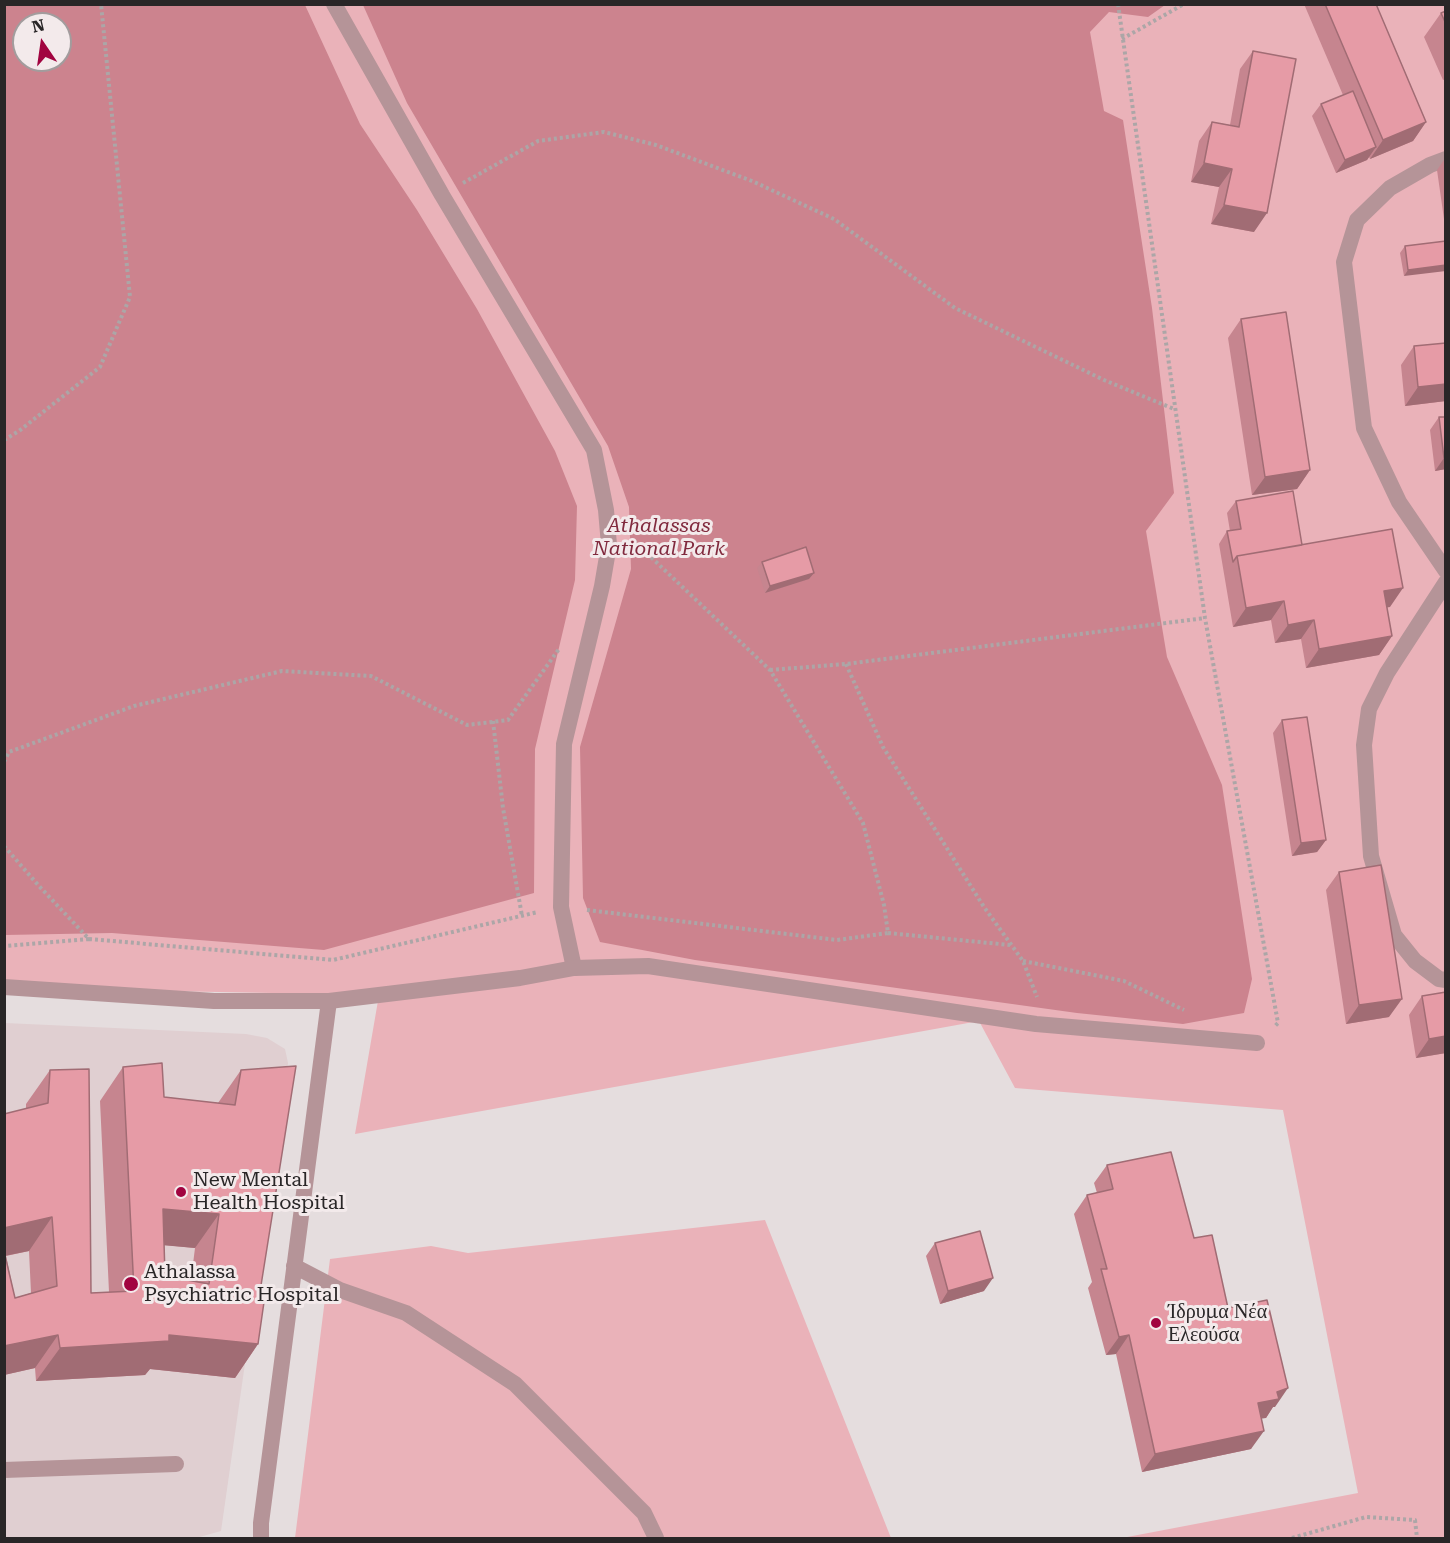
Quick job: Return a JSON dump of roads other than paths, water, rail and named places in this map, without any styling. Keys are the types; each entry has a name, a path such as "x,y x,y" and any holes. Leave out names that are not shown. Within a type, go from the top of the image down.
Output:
{"street":[{"path":"334,4 442,195 594,450 606,510 609,545 602,586 564,744 561,907 574,968"},
{"path":"1446,159 1430,165 1390,188 1357,220 1344,262 1364,428 1399,502 1446,571"},
{"path":"1446,582 1387,673 1370,709 1364,745 1371,856 1394,935 1415,961 1439,979 1446,980"},
{"path":"4,987 214,1001 329,1001 520,978 574,968 648,966 1036,1024 1257,1043"},
{"path":"261,1539 261,1523 329,1001"},
{"path":"294,1266 340,1290 406,1313 514,1384 644,1513 656,1539"},
{"path":"4,1470 176,1464"}],"place":[{"name":"New Mental Health Hospital","path":"181,1192"},
{"name":"Athalassa Psychiatric Hospital","path":"131,1284"},
{"name":"Ίδρυμα Νέα Ελεούσα","path":"1156,1323"}],"park label":[{"name":"Athalassas National Park","path":"659,538"}]}
